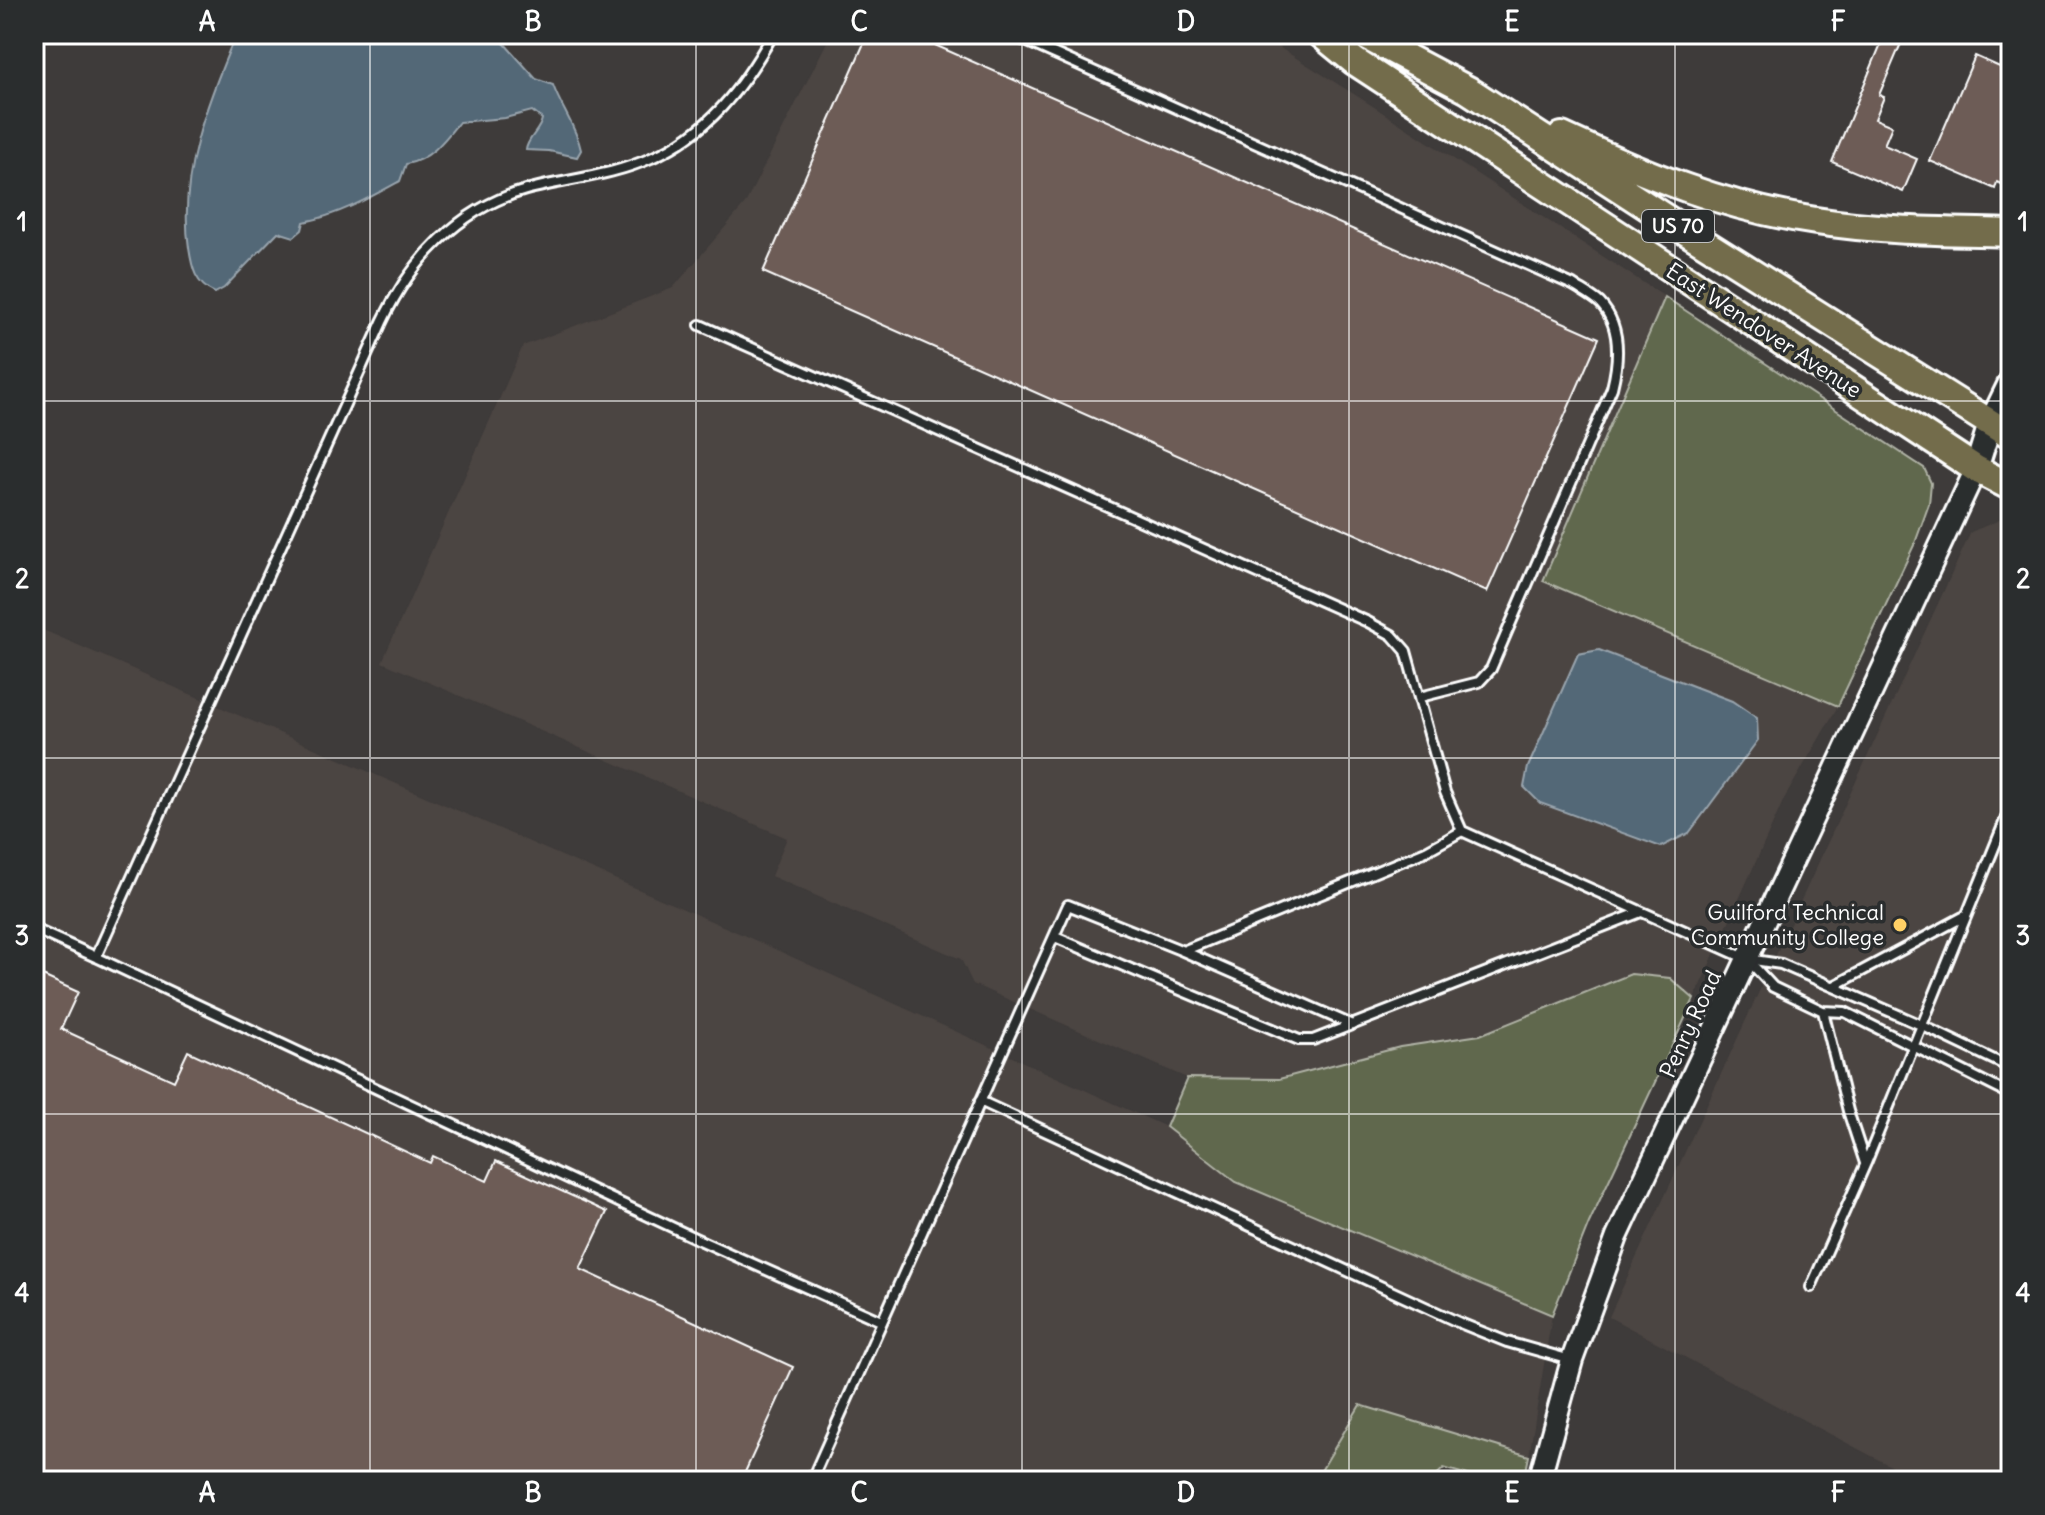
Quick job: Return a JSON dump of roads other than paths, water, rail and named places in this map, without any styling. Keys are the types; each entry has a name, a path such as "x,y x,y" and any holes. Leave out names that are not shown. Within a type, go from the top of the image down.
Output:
{"highway":[{"name":"East Wendover Avenue","path":"1321,34 1354,61 1976,469 2011,487"},
{"name":"East Wendover Avenue","path":"1362,34 1468,90 1664,217 2004,426"},
{"path":"1468,90 1621,163 1699,194 1813,221 1850,226 2011,233"}],"main road":[{"path":"1976,469 2004,426 2011,381"}],"street":[{"name":"Penry Road","path":"1539,1481 1572,1360 1617,1237 1976,469"}],"lane":[{"path":"96,957 382,322 411,270 455,227 506,196 627,167 681,142 721,111 757,63 773,34"},
{"path":"1010,34 1573,285 1600,304 1611,320 1617,344 1617,367 1612,388 1491,669 1479,682 1420,697"},
{"path":"700,325 1392,635 1406,651 1445,792 1462,831 1747,959 1781,964 1834,986 2011,1068"},
{"path":"1811,1287 1866,1163 2011,806"},
{"path":"1183,951 1426,851 1462,831"},
{"path":"811,1481 1068,905 1352,1025"},
{"path":"1055,937 1299,1040 1313,1040 1641,912"},
{"path":"1834,986 1964,917"},
{"path":"34,929 881,1321"},
{"path":"1747,959 1773,987 1823,1011 1845,1012 2011,1095"},
{"path":"1823,1011 1848,1111 1866,1163"},
{"path":"980,1101 1460,1323 1507,1342 1572,1360"}],"water":[{"path":"236,34 496,34 536,79 553,85 581,150 577,157 526,150 542,119 532,111 505,118 459,122 430,154 406,164 400,181 342,210 304,222 302,230 294,237 278,232 224,288 215,293 203,285 193,269 187,221 188,193 206,112"},
{"path":"1599,650 1732,701 1757,718 1758,740 1689,833 1661,847 1540,803 1524,787 1528,767 1578,654"}],"place":[{"name":"Guilford Technical Community College","path":"1900,925"}]}
